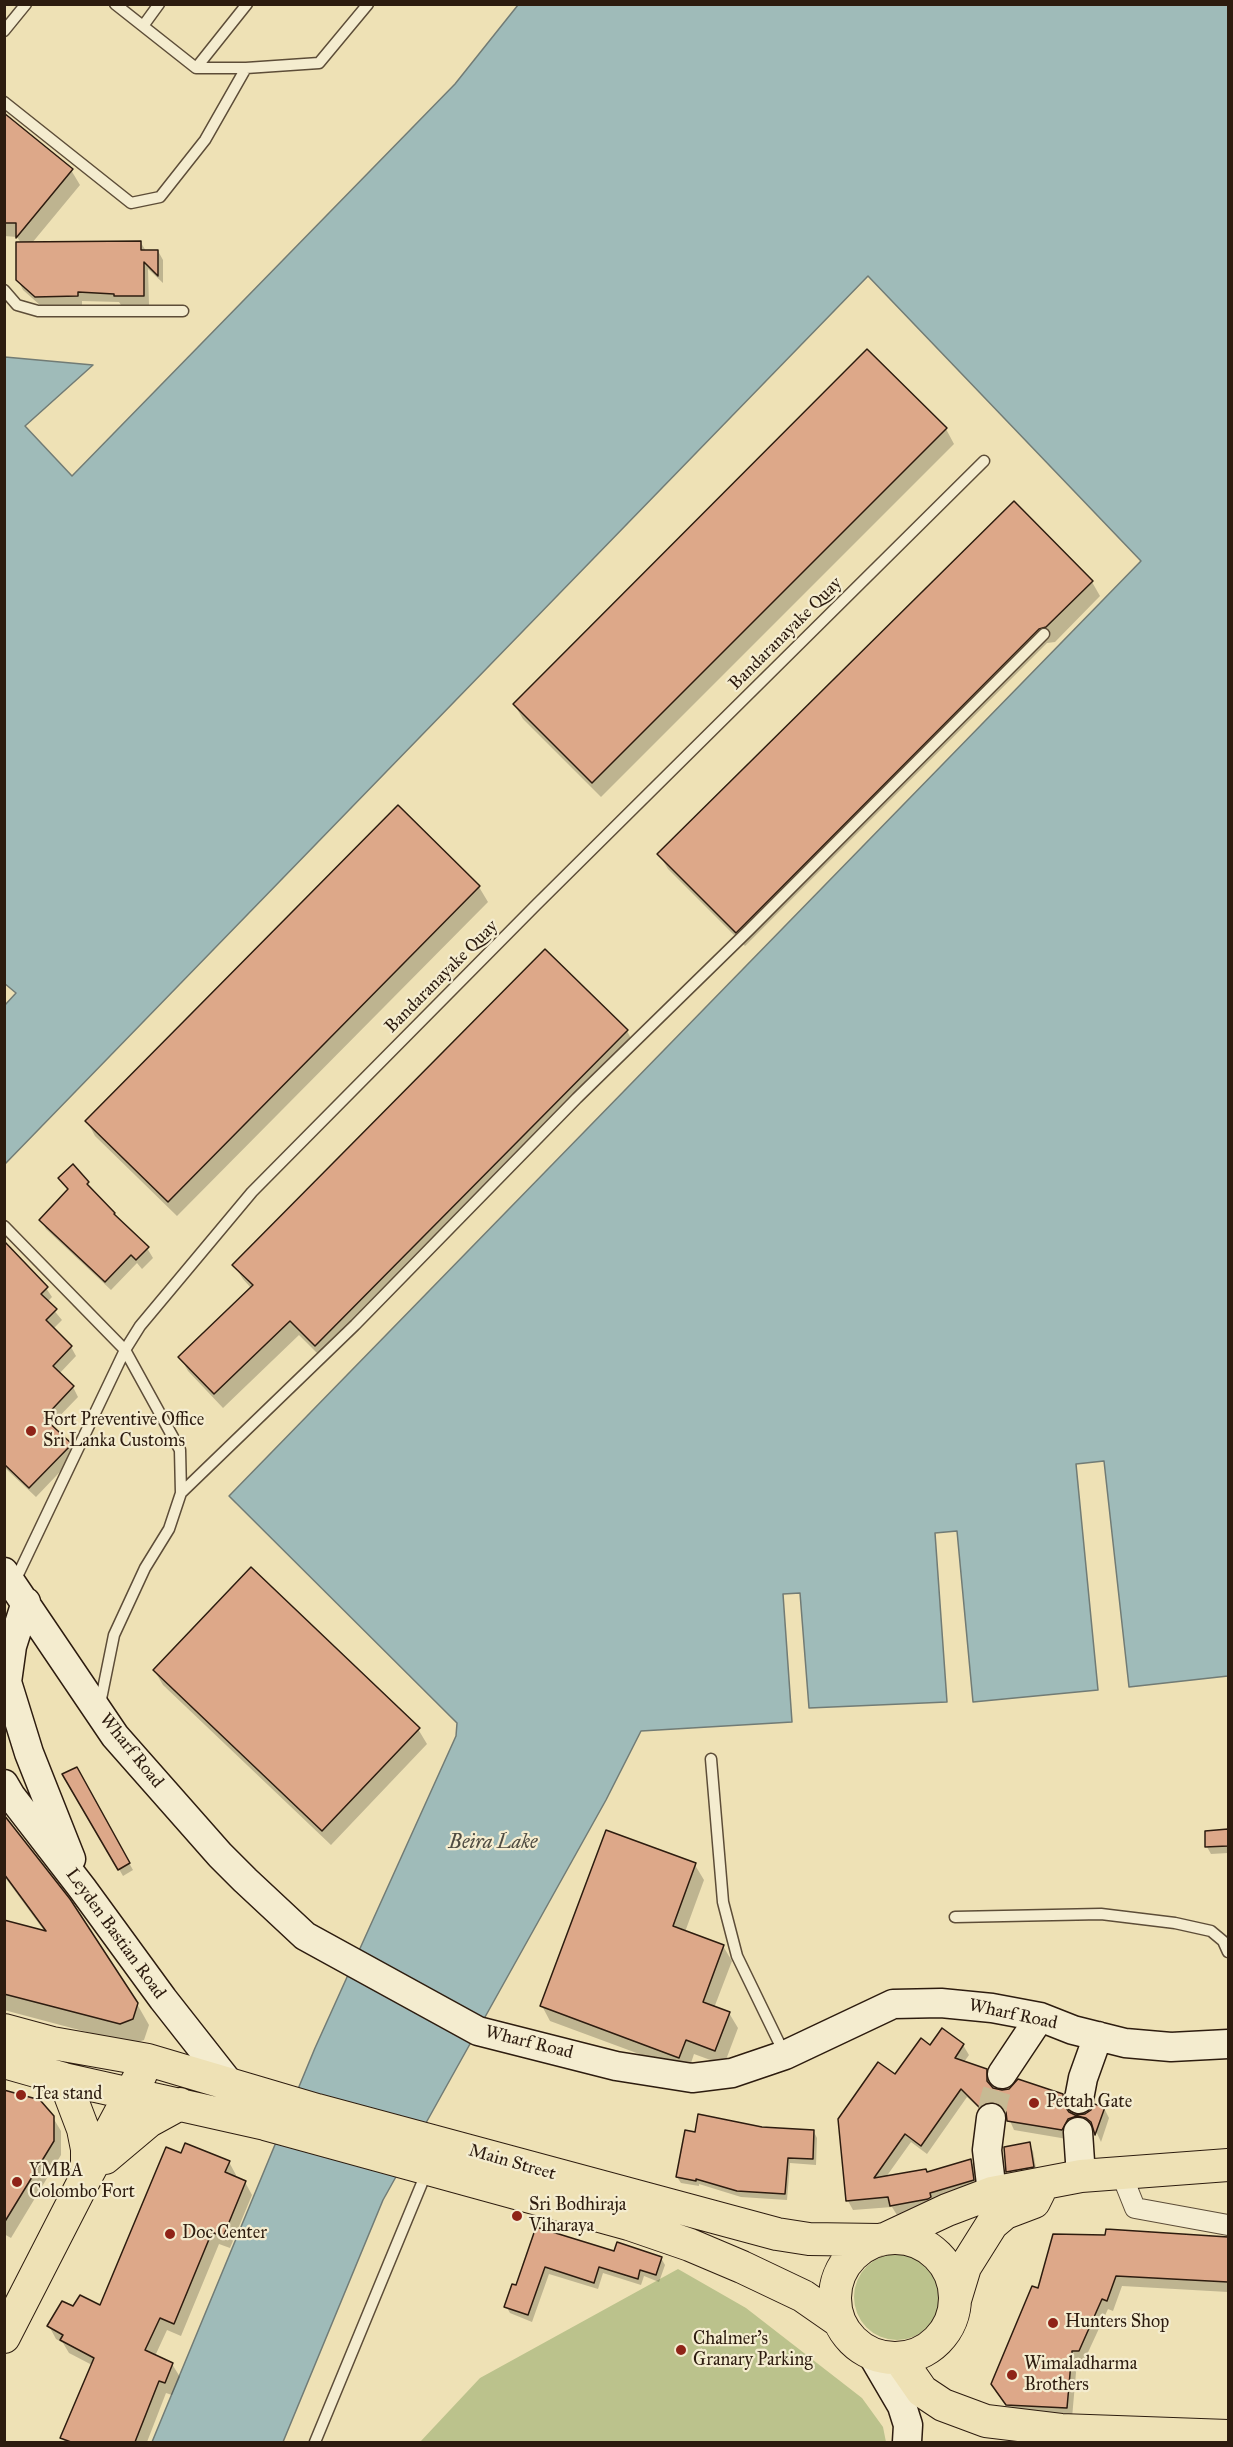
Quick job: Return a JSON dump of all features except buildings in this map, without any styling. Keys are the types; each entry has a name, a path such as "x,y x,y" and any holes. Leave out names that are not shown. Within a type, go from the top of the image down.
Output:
{"main road":[{"name":"Wharf Road","path":"15,1586 115,1736 220,1855 305,1936 478,2031 616,2066 692,2078 732,2073 785,2055 893,2004 968,2004 1040,2017 1125,2043 1161,2046 1228,2044"},
{"path":"15,1586 12,1646 7,1682 29,1752 82,1888"},
{"name":"Leyden Bastian Road","path":"4,1784 169,2007 229,2083"},
{"path":"1002,2074 1040,2017"},
{"name":"Main Street","path":"4,2030 69,2047 148,2060 229,2083 272,2111"},
{"path":"1079,2099 1083,2078 1098,2036"},
{"path":"4,2337 148,2060"},
{"name":"Main Street","path":"4,2062 64,2079 133,2092 180,2104 272,2111 422,2157 690,2245 803,2296 839,2321"},
{"path":"64,2079 83,2129 87,2149 87,2175"},
{"path":"87,2175 149,2121 180,2104"},
{"path":"991,2118 987,2150 992,2193"},
{"path":"1078,2133 1082,2176"},
{"name":"Main Street","path":"422,2157 777,2235 809,2239 882,2239"},
{"path":"1228,2165 1082,2176 992,2193 861,2248 846,2262 837,2280 835,2301 839,2321 858,2345 885,2355 922,2391 943,2405 986,2421 1061,2430 1228,2436"},
{"path":"885,2355 921,2352 938,2340 950,2321 965,2267 992,2224 1005,2213 1034,2202 1044,2183"},
{"path":"882,2239 902,2238 920,2243 934,2253 950,2274 955,2300"},
{"path":"885,2355 908,2425 907,2442"}],"street":[{"path":"1121,2173 1135,2208 1228,2225"}],"lane":[{"path":"4,31 26,4"},
{"path":"115,4 196,68 246,68 319,63 368,4"},
{"path":"142,26 159,4"},
{"path":"196,68 247,4"},
{"path":"4,102 131,203 160,197 205,140 246,68"},
{"path":"4,290 17,304 38,311 183,312"},
{"name":"Bandaranayake Quay","path":"15,1586 125,1350 140,1326 252,1192 536,905 984,461"},
{"path":"181,1493 355,1325 577,1098 749,930 1044,634"},
{"path":"4,1226 125,1350 180,1450 181,1493 169,1529 145,1568 114,1635 98,1711"},
{"path":"711,1759 723,1902 737,1956 785,2055"},
{"path":"955,1917 1101,1914 1175,1923 1211,1931 1223,1941 1228,1952"},
{"path":"315,2442 422,2157"}],"green space":[{"path":"889,2254 905,2254 928,2266 937,2280 940,2297 937,2314 928,2328 905,2340 889,2340 873,2333 861,2321 854,2305 854,2289 861,2273 873,2261"},
{"path":"678,2269 746,2308 862,2398 883,2427 886,2442 420,2442 480,2378"}],"water":[{"name":"Beira Lake","path":"518,5 1228,5 1228,1676 1129,1687 1104,1461 1076,1464 1098,1690 973,1702 957,1531 935,1533 947,1702 809,1708 800,1593 783,1594 792,1722 641,1731 606,1800 383,2200 283,2442 152,2442 315,2048 456,1736 457,1723 229,1496 1141,561 868,276 5,1164 5,1005 16,993 4,983 5,357 93,365 25,426 72,476 455,84"}],"tunnel":[{"path":"991,2118 1002,2074"}],"place":[{"name":"Fort Preventive Office Sri Lanka Customs","path":"31,1431"},
{"name":"Tea stand","path":"21,2095"},
{"name":"Pettah Gate","path":"1034,2103"},
{"name":"YMBA Colombo Fort","path":"17,2182"},
{"name":"Sri Bodhiraja Viharaya","path":"517,2216"},
{"name":"Doc Center","path":"170,2234"},
{"name":"Hunters Shop","path":"1053,2323"},
{"name":"Chalmer's Granary Parking","path":"681,2350"},
{"name":"Wimaladharma Brothers","path":"1012,2375"}]}
